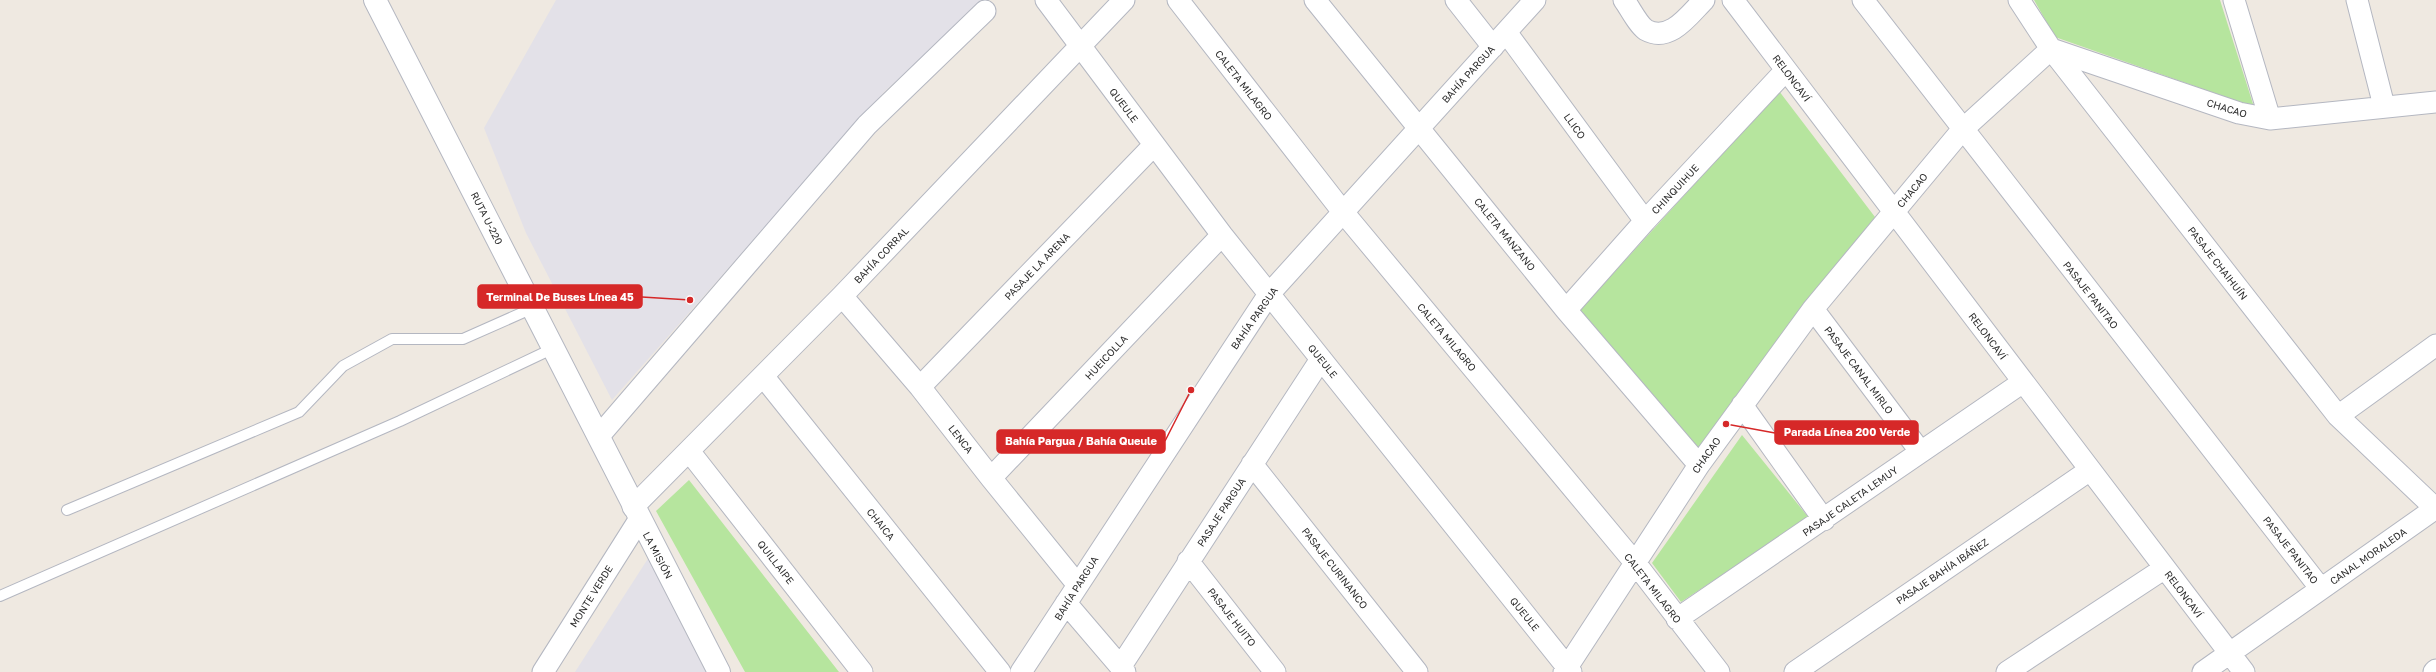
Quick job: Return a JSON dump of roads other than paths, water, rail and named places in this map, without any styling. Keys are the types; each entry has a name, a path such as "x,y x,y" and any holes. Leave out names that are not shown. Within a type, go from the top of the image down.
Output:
{"street":[{"name":"RUTA U-220","path":"375,0 599,436"},
{"name":"QUEULE","path":"1046,0 1222,235 1567,670"},
{"name":"BAHÍA CORRAL","path":"636,513 689,451 842,296 1124,0"},
{"name":"CALETA MILAGRO","path":"1178,0 1343,212 1636,564 1719,672"},
{"name":"CALETA MANZANO","path":"1315,0 1566,310 1699,465"},
{"name":"LLICO","path":"1456,0 1499,39 1645,221"},
{"name":"BAHÍA PARGUA","path":"1021,672 1077,584 1269,294 1535,0"},
{"path":"1624,0 1645,29 1660,34 1674,30 1704,0"},
{"name":"RELONCAVÍ","path":"1733,0 2244,672"},
{"name":"PASAJE PANITAO","path":"1863,0 1962,130 2321,589"},
{"name":"PASAJE CHAIHUÍN","path":"2019,0 2051,49 2338,416 2436,509"},
{"path":"2234,0 2270,119"},
{"path":"2357,0 2384,106"},
{"path":"599,436 866,125 985,11"},
{"name":"CHACAO","path":"1567,670 1699,465 1813,309 1962,130 2051,49 2239,113 2270,119 2384,106 2436,102"},
{"name":"CHINQUIHUE","path":"1566,310 1645,221 1786,70"},
{"name":"PASAJE LA ARENA","path":"920,387 1154,145"},
{"name":"HUEICOLLA","path":"991,478 1222,235"},
{"name":"LENCA","path":"842,296 920,387 1077,584"},
{"name":"PASAJE CANAL MIRLO","path":"1813,309 1920,451"},
{"path":"2338,416 2436,345"},
{"name":"PASAJE PARGUA","path":"1123,669 1188,561 1321,359"},
{"name":"CHAICA","path":"763,376 1000,672"},
{"name":"PASAJE CALETA LEMUY","path":"1677,619 1824,520 1920,451 2023,382"},
{"path":"1742,405 1824,520"},
{"name":"LA MISIÓN","path":"599,436 636,513 719,672"},
{"name":"QUILLAIPE","path":"689,451 862,672"},
{"name":"PASAJE CURINANCO","path":"1252,464 1416,672"},
{"name":"PASAJE BAHÍA IBÁÑEZ","path":"1795,672 2090,470"},
{"name":"CANAL MORALEDA","path":"2203,672 2436,509"},
{"name":"MONTE VERDE","path":"543,672 636,513"},
{"name":"PASAJE HUITO","path":"1188,561 1275,672"},
{"path":"2007,672 2164,568"},
{"path":"1066,603 1123,669"}],"lane":[{"path":"67,510 299,412 343,366 392,339 463,339 533,308"},
{"path":"0,596 400,421 554,348"}],"place":[{"name":"Terminal De Buses Línea 45","path":"690,300"},
{"name":"Bahía Pargua / Bahía Queule","path":"1191,390"},
{"name":"Parada Línea 200 Verde","path":"1726,424"}]}
